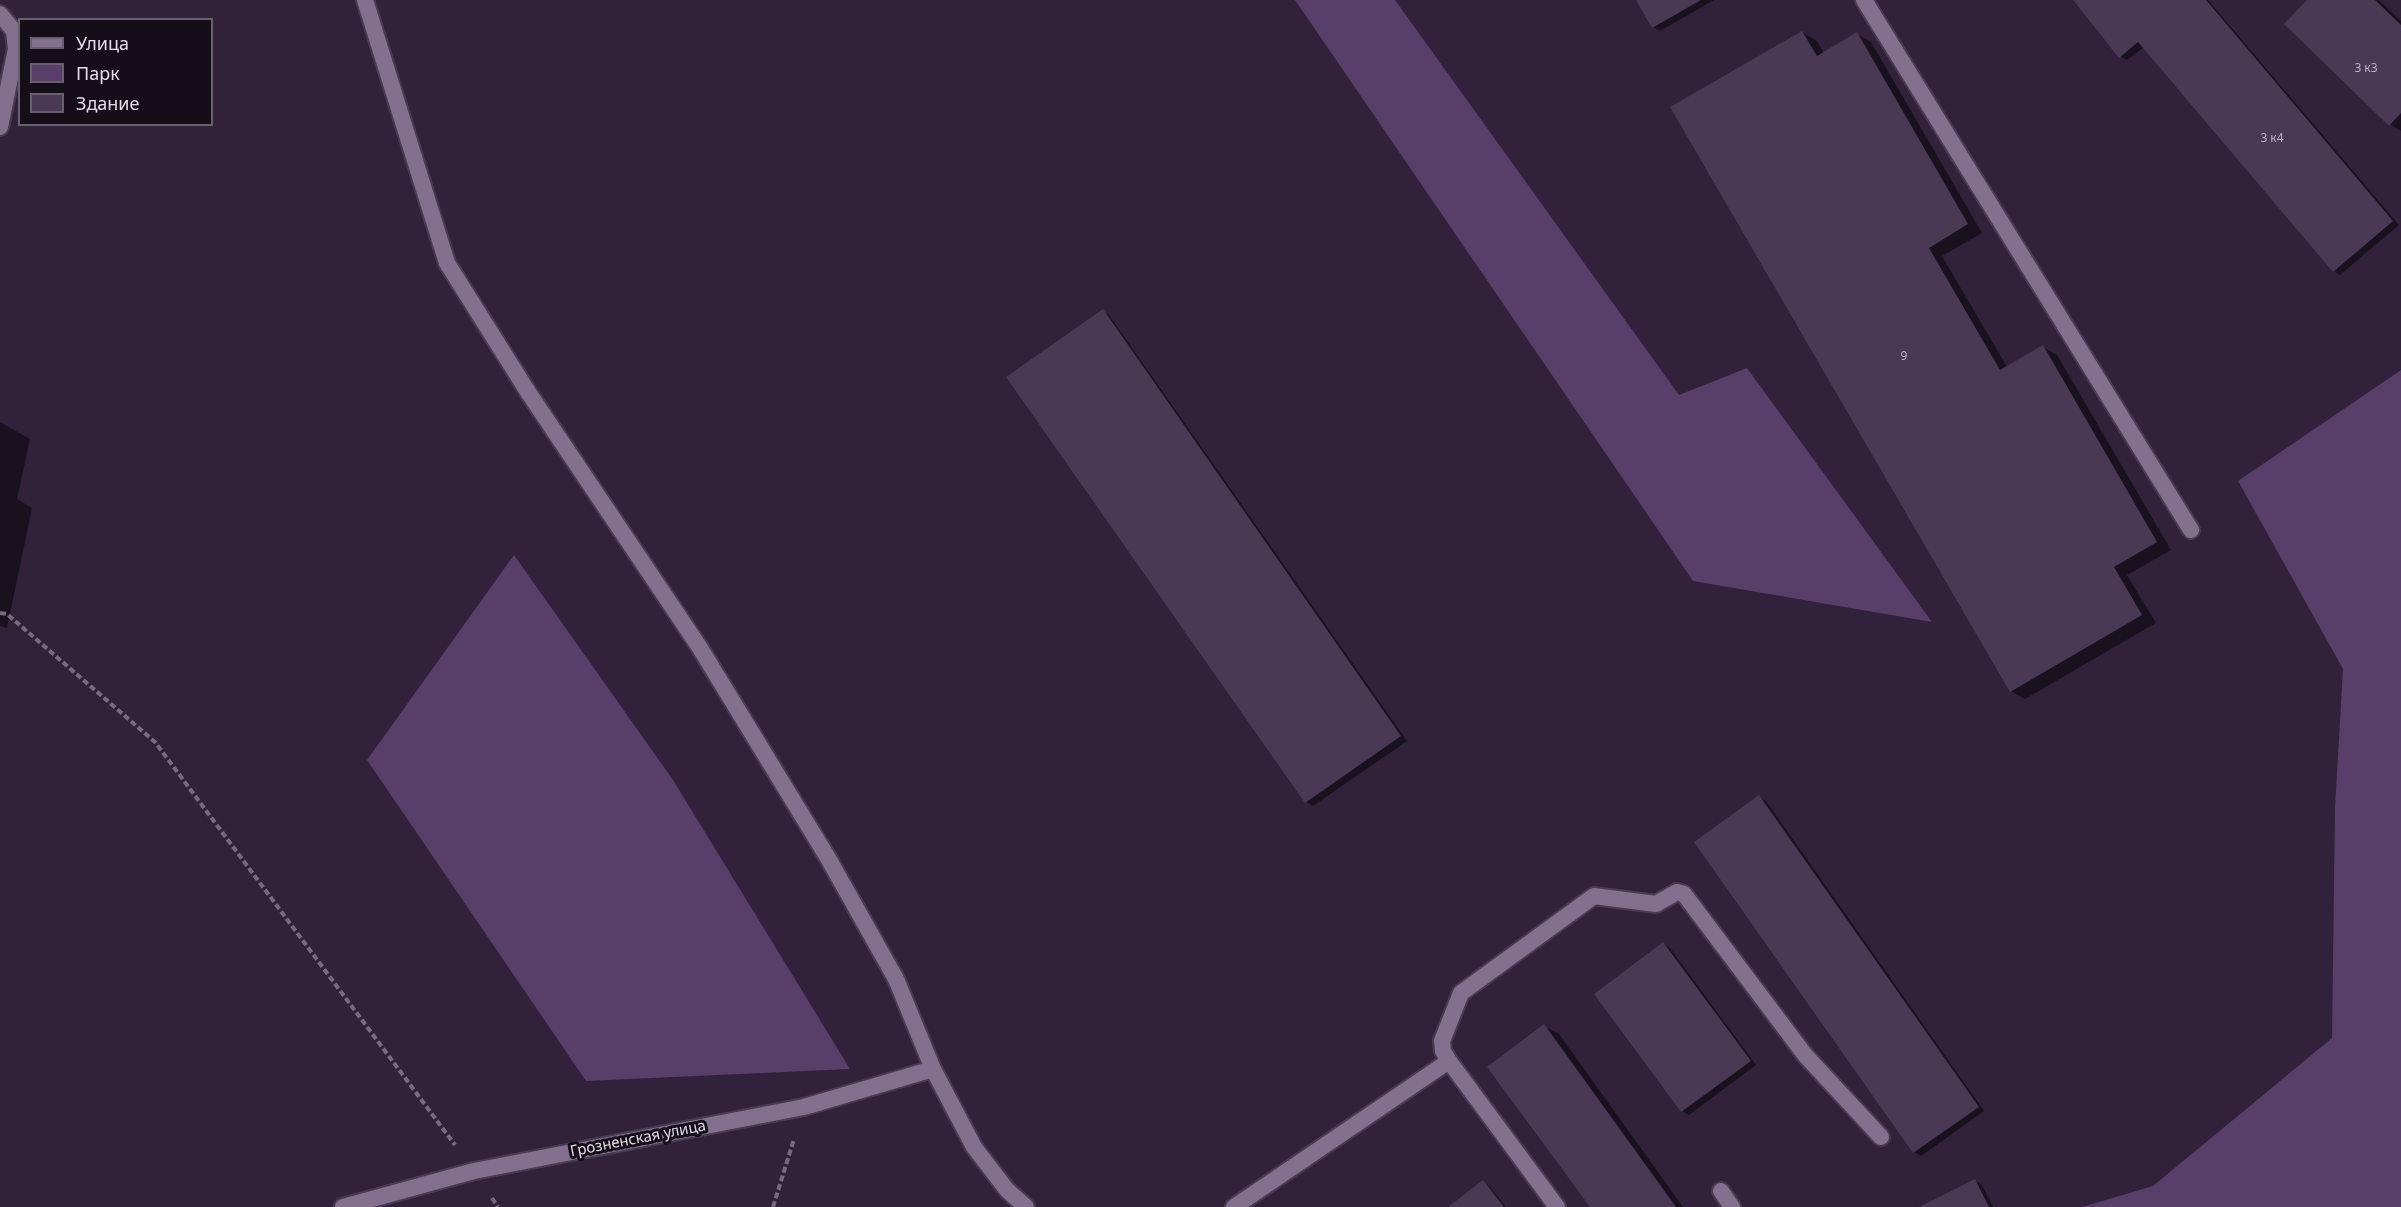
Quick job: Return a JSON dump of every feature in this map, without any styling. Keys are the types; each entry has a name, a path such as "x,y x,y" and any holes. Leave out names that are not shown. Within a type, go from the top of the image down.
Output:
{"street":[{"path":"365,0 447,263 528,392 700,648 828,858 896,979 933,1069 974,1147 1007,1190 1026,1207"},
{"path":"1864,0 2191,530"},
{"path":"0,14 14,32 16,49 0,127"},
{"path":"1557,1207 1449,1061 1443,1051 1442,1041 1461,993 1594,896 1656,904 1677,892 1684,894 1805,1055 1881,1137"},
{"path":"1234,1207 1449,1061"},
{"name":"Грозненская улица","path":"344,1207 474,1171 804,1107 933,1069"},
{"path":"1721,1191 1732,1207"}],"path":[{"path":"0,613 7,614 154,742 474,1171 498,1207"},
{"path":"773,1207 804,1107"}],"green space":[{"path":"1295,0 1395,0 1679,395 1747,368 1932,622 1693,581"},
{"path":"2401,370 2401,1207 2082,1207 2153,1186 2332,1038 2335,807 2343,669 2238,481"},
{"path":"514,555 673,780 850,1069 586,1081 367,760"}],"building":[{"path":"1636,0 1701,0 1652,28"},
{"path":"2073,0 2206,0 2393,221 2333,272 2138,42 2119,58"},
{"path":"2307,0 2375,0 2401,25 2401,113 2389,126 2284,24"},
{"path":"1802,31 1817,56 1857,32 1968,224 1929,248 2000,370 2043,345 2157,542 2114,567 2142,615 2010,692 1670,107"},
{"path":"1103,309 1401,736 1305,803 1006,377"},
{"path":"1759,795 1979,1107 1913,1153 1694,842"},
{"path":"1663,942 1751,1061 1681,1112 1594,994"},
{"path":"1544,1024 1676,1207 1590,1207 1487,1067"},
{"path":"1975,1179 1989,1207 1919,1207"},
{"path":"1483,1180 1504,1207 1448,1207"}]}
